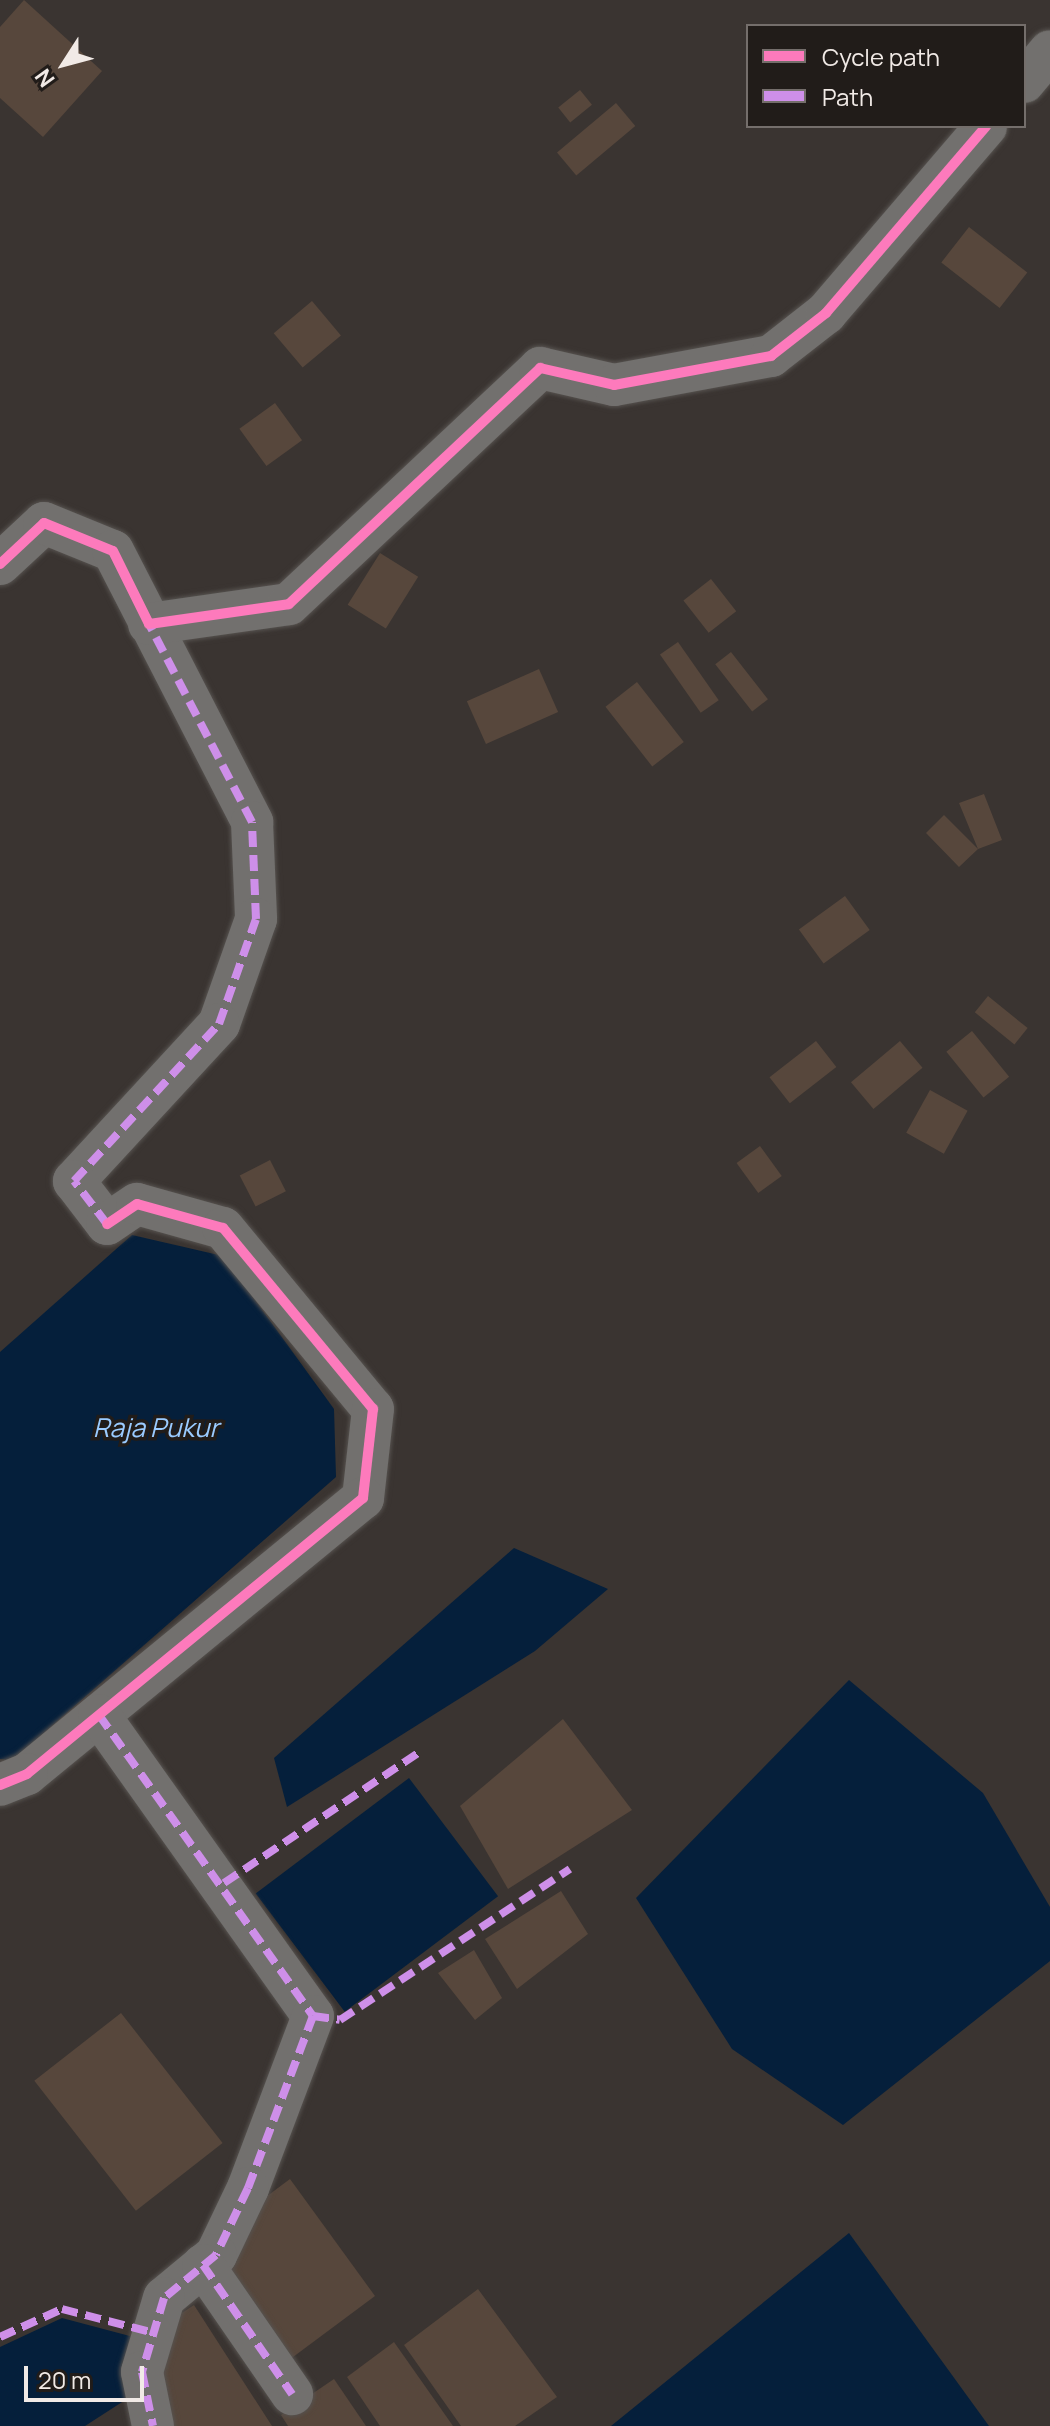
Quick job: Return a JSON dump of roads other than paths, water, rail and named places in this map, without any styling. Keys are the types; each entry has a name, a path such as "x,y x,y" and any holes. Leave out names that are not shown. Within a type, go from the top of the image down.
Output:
{"street":[{"path":"1026,80 1050,51"},
{"path":"149,624 289,604 540,368 614,385 771,356 826,313 984,128"},
{"path":"0,564 44,523 113,551 252,822 256,919 219,1024 74,1181 107,1224 137,1204 223,1228 373,1409 363,1498 27,1774 0,1785"},
{"path":"99,1715 313,2016 248,2188 216,2255 164,2298 142,2372 153,2426"},
{"path":"203,2265 292,2394"}],"water":[{"name":"Raja Pukur","path":"132,1235 223,1256 334,1409 336,1477 13,1760 0,1759 0,1352"},
{"path":"514,1548 608,1589 535,1651 287,1807 274,1758"},
{"path":"849,1680 983,1793 1050,1907 1050,1961 843,2125 732,2049 636,1898"},
{"path":"409,1778 498,1896 345,2012 256,1894"},
{"path":"849,2233 989,2426 611,2426"},
{"path":"62,2318 141,2339 133,2395 85,2426 0,2426 0,2347"}]}
